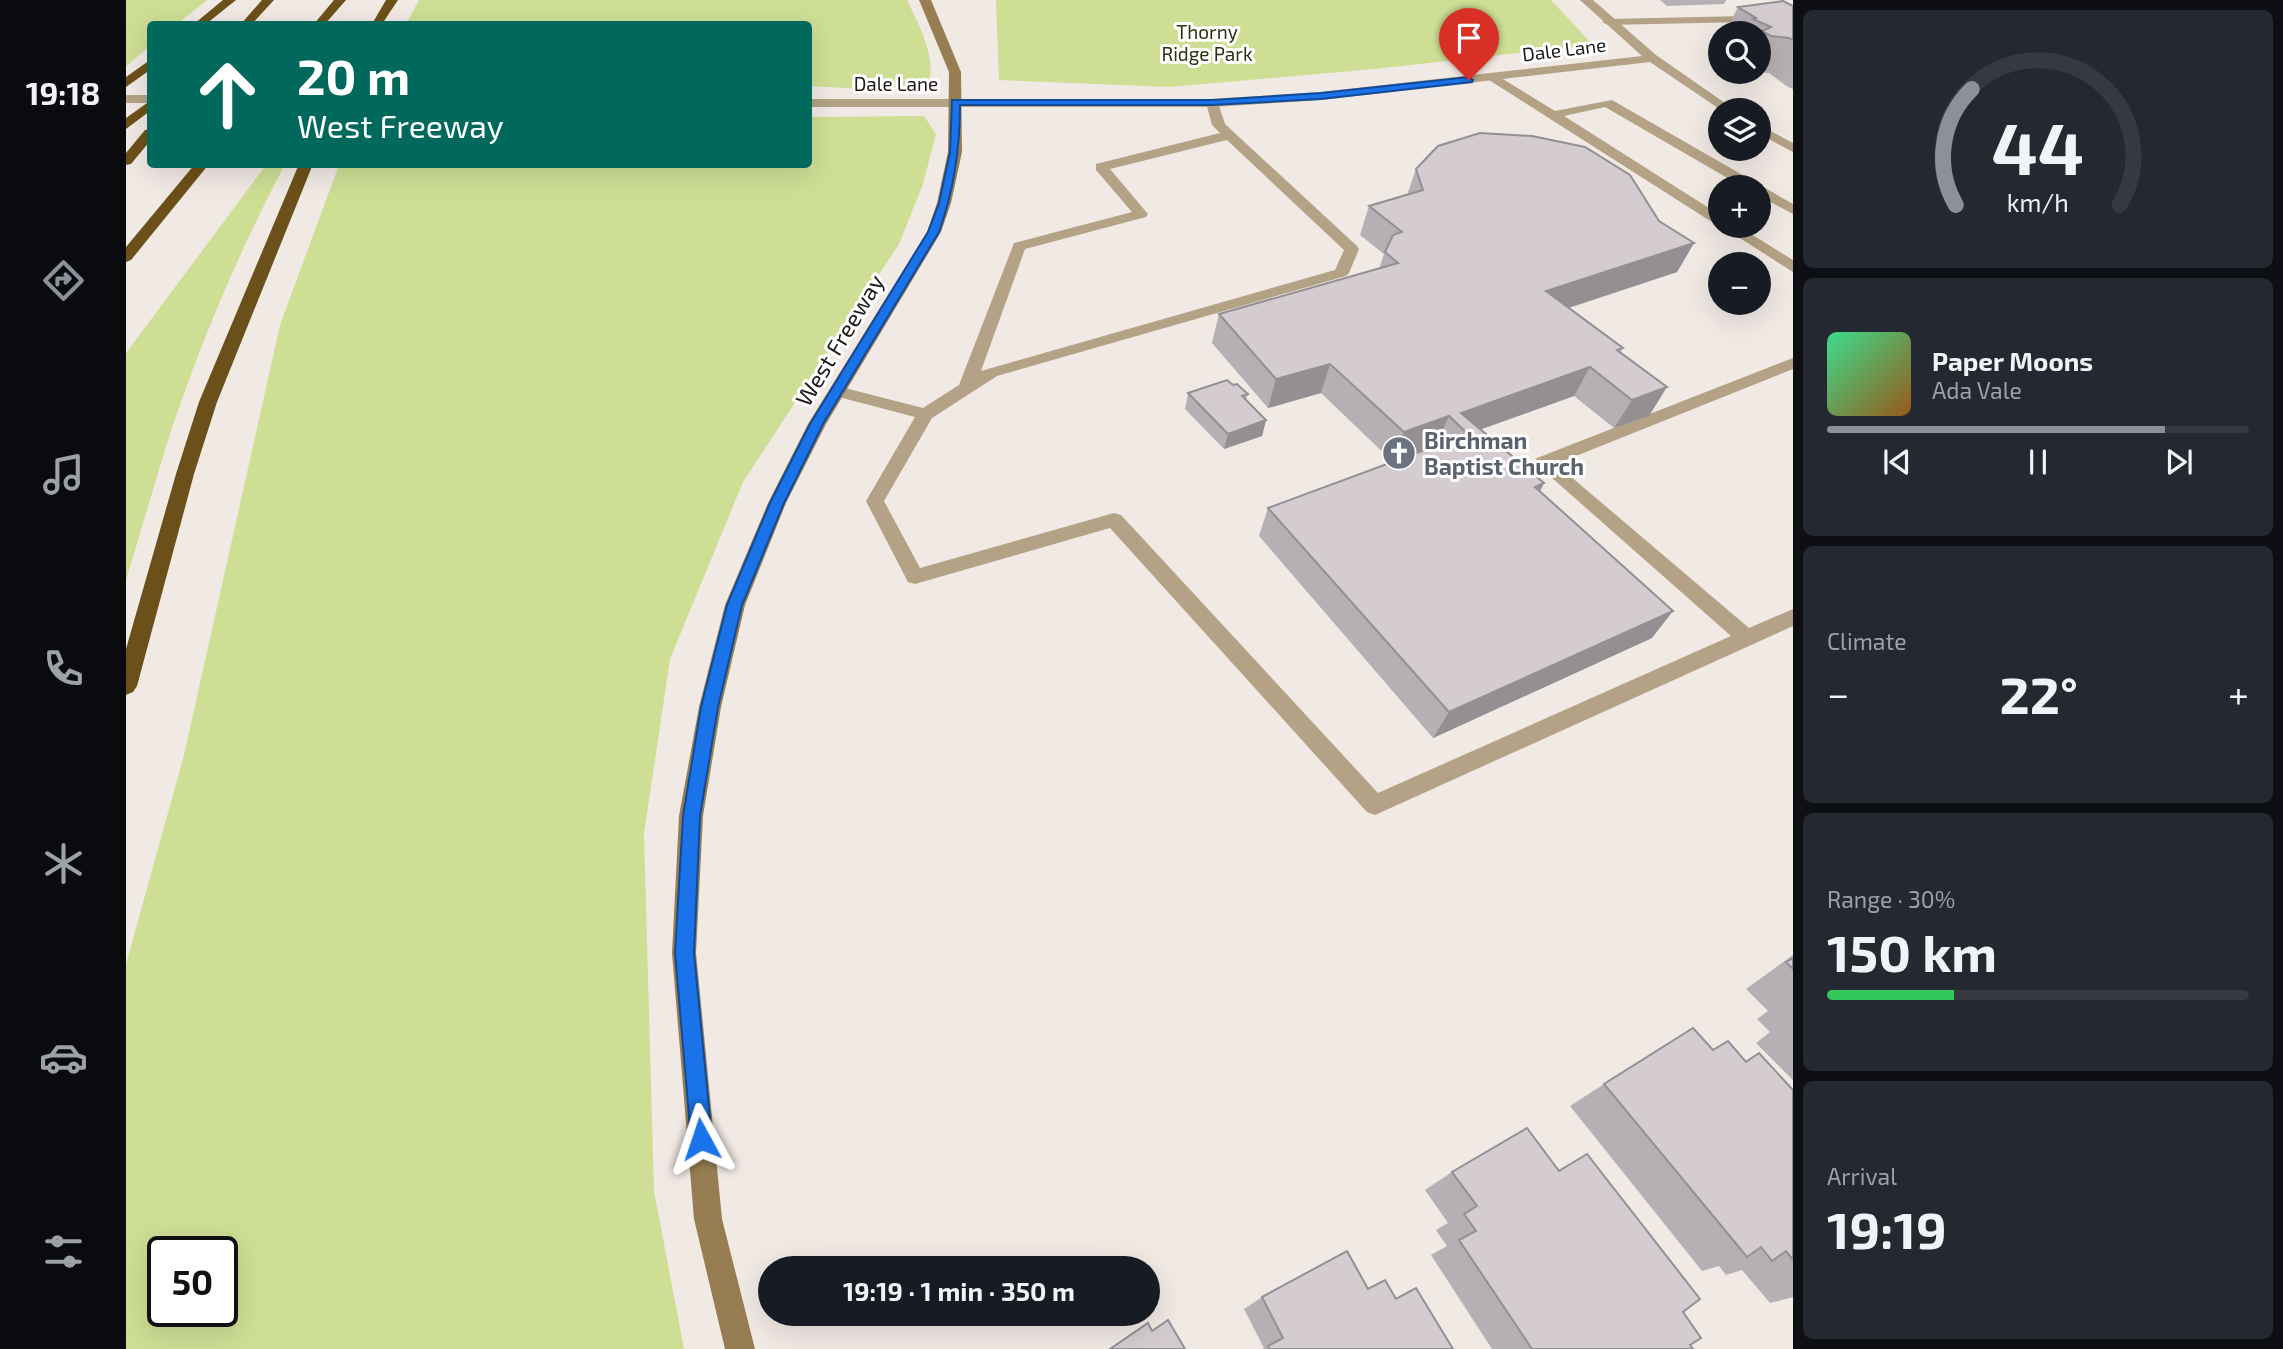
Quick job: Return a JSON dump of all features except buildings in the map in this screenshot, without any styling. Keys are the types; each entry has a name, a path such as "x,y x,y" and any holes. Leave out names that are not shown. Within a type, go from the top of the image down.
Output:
{"highway":[{"path":"203,21 230,0"},
{"path":"249,21 268,0"},
{"path":"322,21 340,0"},
{"path":"379,21 392,0"},
{"path":"126,83 147,66"},
{"path":"126,125 147,108"},
{"path":"126,160 147,136"},
{"path":"126,257 200,168"},
{"path":"126,686 185,474 208,402 304,168"}],"main road":[{"name":"West Freeway","path":"740,1349 708,1219 684,953 691,816 710,707 735,605 777,503 836,391 934,232 944,203 955,152 955,72 925,0"}],"street":[{"path":"1586,0 1652,58 1711,98"},
{"path":"1608,22 1793,18"},
{"name":"Dale Lane","path":"812,103 1212,103 1321,96 1652,58"},
{"path":"1493,77 1708,213"},
{"path":"126,99 147,99"},
{"path":"1212,103 1219,125 1352,249 1341,273 991,372 925,414 875,501 915,577 1114,520 1375,805 1793,617"},
{"path":"1553,115 1608,103 1732,175"},
{"path":"966,388 1019,246 1141,214 1101,167 1230,135"},
{"path":"1771,136 1793,148"},
{"path":"1771,197 1793,210"},
{"path":"1747,238 1793,267"},
{"path":"1747,638 1543,462 1793,363"},
{"path":"836,391 925,414"}],"green space":[{"path":"126,0 207,0 181,21 147,21 147,48 126,66"},
{"path":"419,0 907,0 920,28 931,68 930,78 905,87 812,86 812,21 408,21"},
{"name":"Thorny Ridge Park","path":"996,0 1551,0 1593,45 1374,69 1169,87 999,80"},
{"path":"924,116 936,134 923,184 899,244 743,482 670,659 644,834 654,1191 684,1349 126,1349 126,964 184,755 280,325 338,168 812,168 812,117"},
{"path":"264,168 283,168 238,260 198,356 174,422 126,580 126,353"}],"place":[{"name":"Birchman Baptist Church","path":"1399,453"}],"route":[{"path":"701,1139 684,953 691,816 710,707 735,605 777,503 817,424 934,232 944,203 955,152 956,102 1212,103 1321,96 1469,80"}]}
